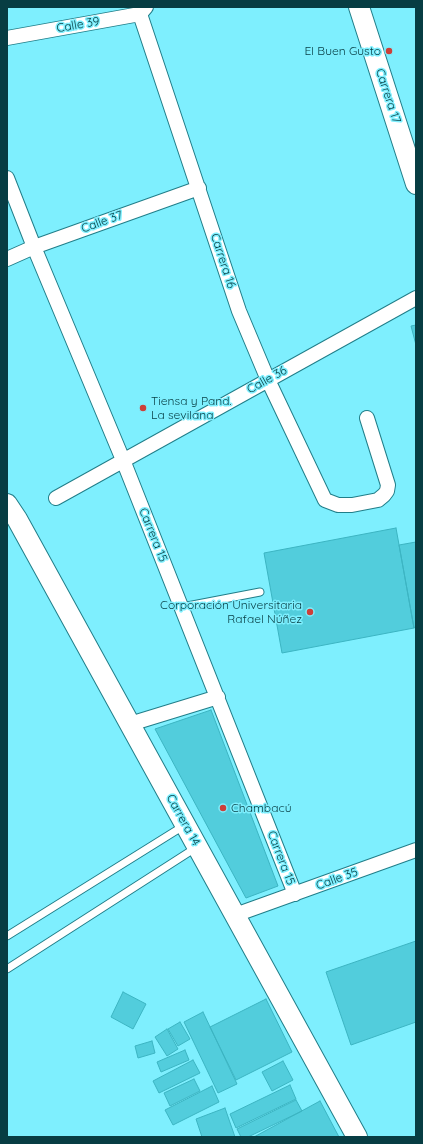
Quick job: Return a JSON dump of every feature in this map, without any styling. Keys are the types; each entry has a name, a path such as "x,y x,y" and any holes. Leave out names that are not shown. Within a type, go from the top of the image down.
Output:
{"main road":[{"name":"Carrera 17","path":"359,7 415,174"},
{"name":"Carrera 14","path":"7,504 25,533 358,1137"}],"street":[{"name":"Calle 39","path":"7,38 143,10"},
{"name":"Carrera 16","path":"143,10 239,311 268,380 325,500 338,505 352,505 378,500 387,491 388,485 367,418"},
{"name":"Carrera 15","path":"7,178 34,247 123,460 295,894"},
{"name":"Calle 37","path":"7,259 34,247 199,188"},
{"name":"Calle 36","path":"56,498 416,298"},
{"path":"130,724 218,697"},
{"name":"Calle 35","path":"235,915 416,850"}],"lane":[{"path":"182,607 260,592"},
{"path":"7,936 185,825"},
{"path":"7,969 197,847"}],"building":[{"path":"416,325 416,345 411,326"},
{"path":"396,528 414,628 282,653 264,553"},
{"path":"416,542 416,627 414,628 399,545"},
{"name":"Chambacú","path":"211,710 278,886 246,898 155,729"},
{"path":"416,941 416,1022 351,1045 326,972"},
{"path":"123,992 146,1004 133,1029 111,1017"},
{"path":"266,999 292,1052 236,1080 210,1027"},
{"path":"203,1012 237,1084 218,1093 184,1022"},
{"path":"180,1022 190,1039 178,1046 168,1029"},
{"path":"167,1029 178,1049 167,1056 155,1037"},
{"path":"152,1041 155,1053 138,1058 135,1046"},
{"path":"185,1050 189,1060 161,1072 157,1062"},
{"path":"193,1060 200,1073 159,1093 153,1081"},
{"path":"283,1061 293,1080 272,1091 262,1072"},
{"path":"194,1079 200,1091 170,1106 164,1093"},
{"path":"290,1085 296,1099 236,1128 230,1114"},
{"path":"212,1086 219,1102 173,1125 165,1110"},
{"path":"296,1100 302,1111 248,1137 241,1137 237,1129"},
{"path":"320,1101 339,1137 254,1137"},
{"path":"225,1108 235,1137 202,1137 196,1119"}],"place":[{"name":"El Buen Gusto","path":"389,51"},
{"name":"Tiensa y Pand. La sevilana","path":"143,408"},
{"name":"Corporación Universitaria Rafael Núñez","path":"310,612"},
{"name":"Chambacú","path":"223,808"}]}
